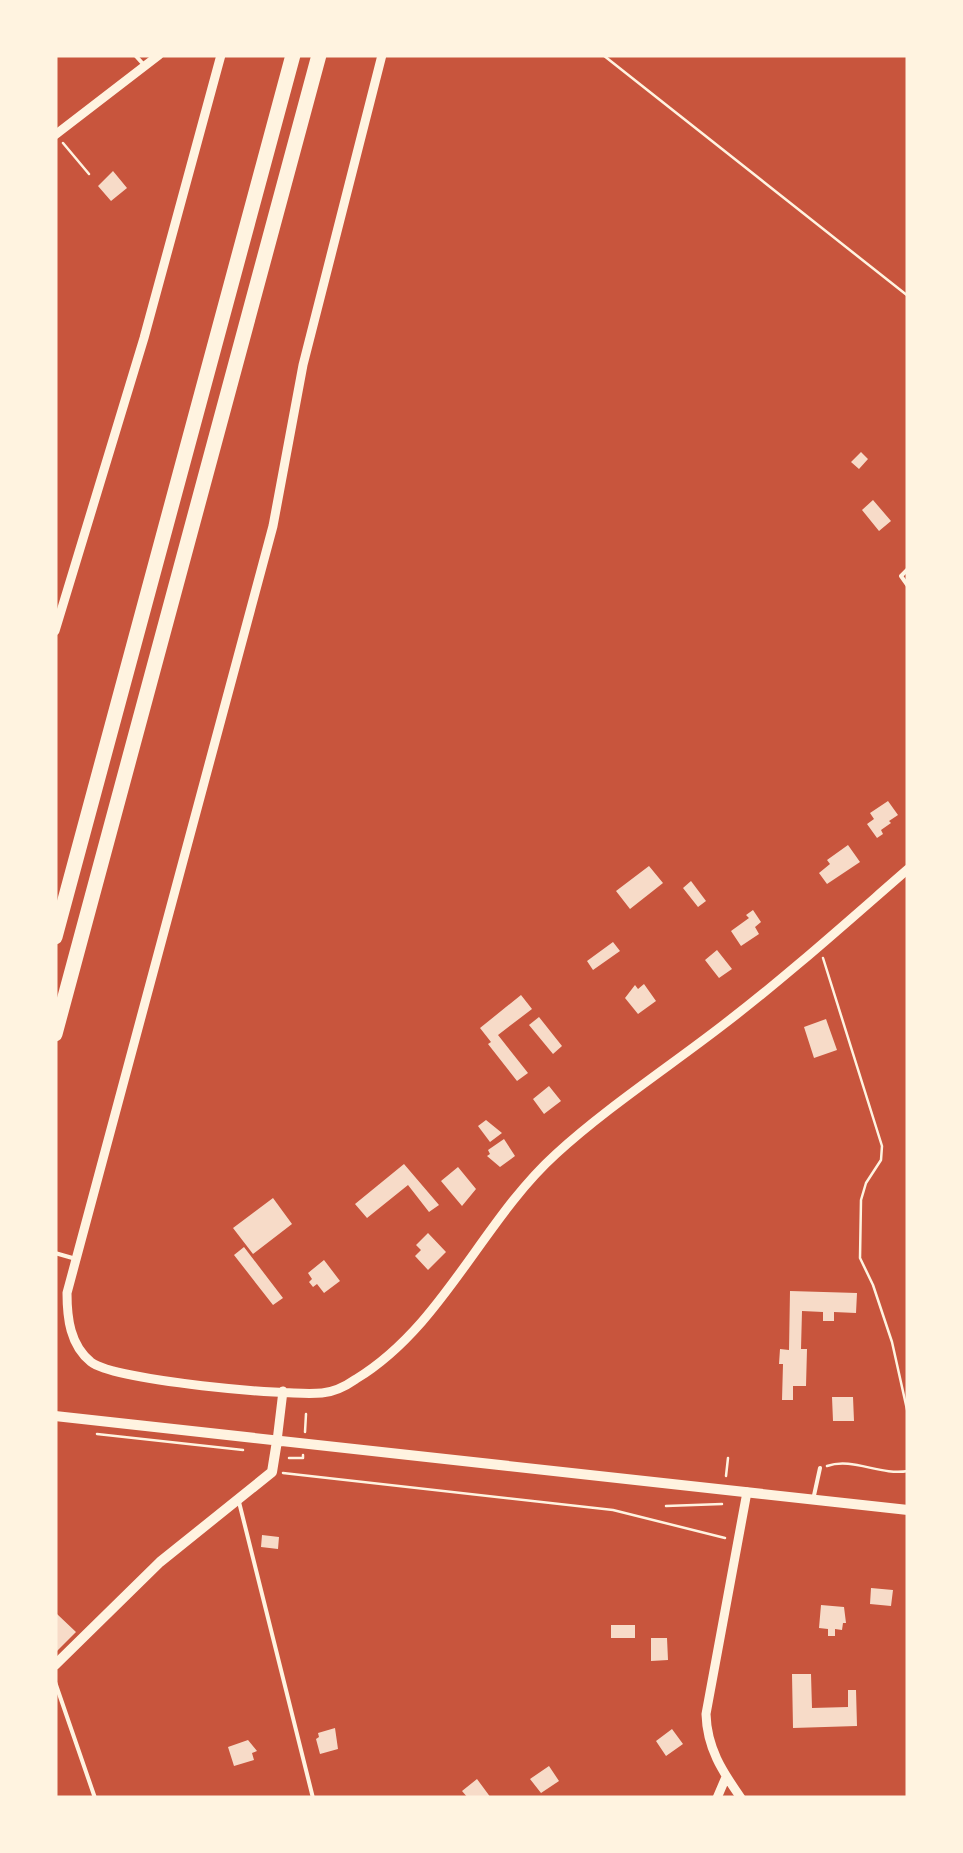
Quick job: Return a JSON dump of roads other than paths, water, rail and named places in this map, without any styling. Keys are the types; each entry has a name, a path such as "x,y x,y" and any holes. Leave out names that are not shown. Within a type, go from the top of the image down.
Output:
{"highway":[{"path":"55,937 293,55"},
{"path":"55,1034 320,55"}],"street":[{"path":"56,135 159,55"},
{"path":"55,630 139,356 221,55"},
{"path":"382,55 303,365 274,526 67,1294 66,1316 72,1335 92,1362 131,1377 324,1393 359,1378 386,1358 447,1290 519,1193 556,1154 819,947 908,869"},
{"path":"55,1664 160,1562 272,1472 282,1392"},
{"path":"61,1417 908,1510"},
{"path":"741,1798 710,1747 706,1703 747,1492"},
{"path":"717,1798 726,1777"}],"lane":[{"path":"135,55 144,65"},
{"path":"908,570 901,576 908,586"},
{"path":"55,1253 76,1258"},
{"path":"814,1500 820,1468"},
{"path":"238,1498 312,1798"},
{"path":"55,1682 95,1798"}]}
